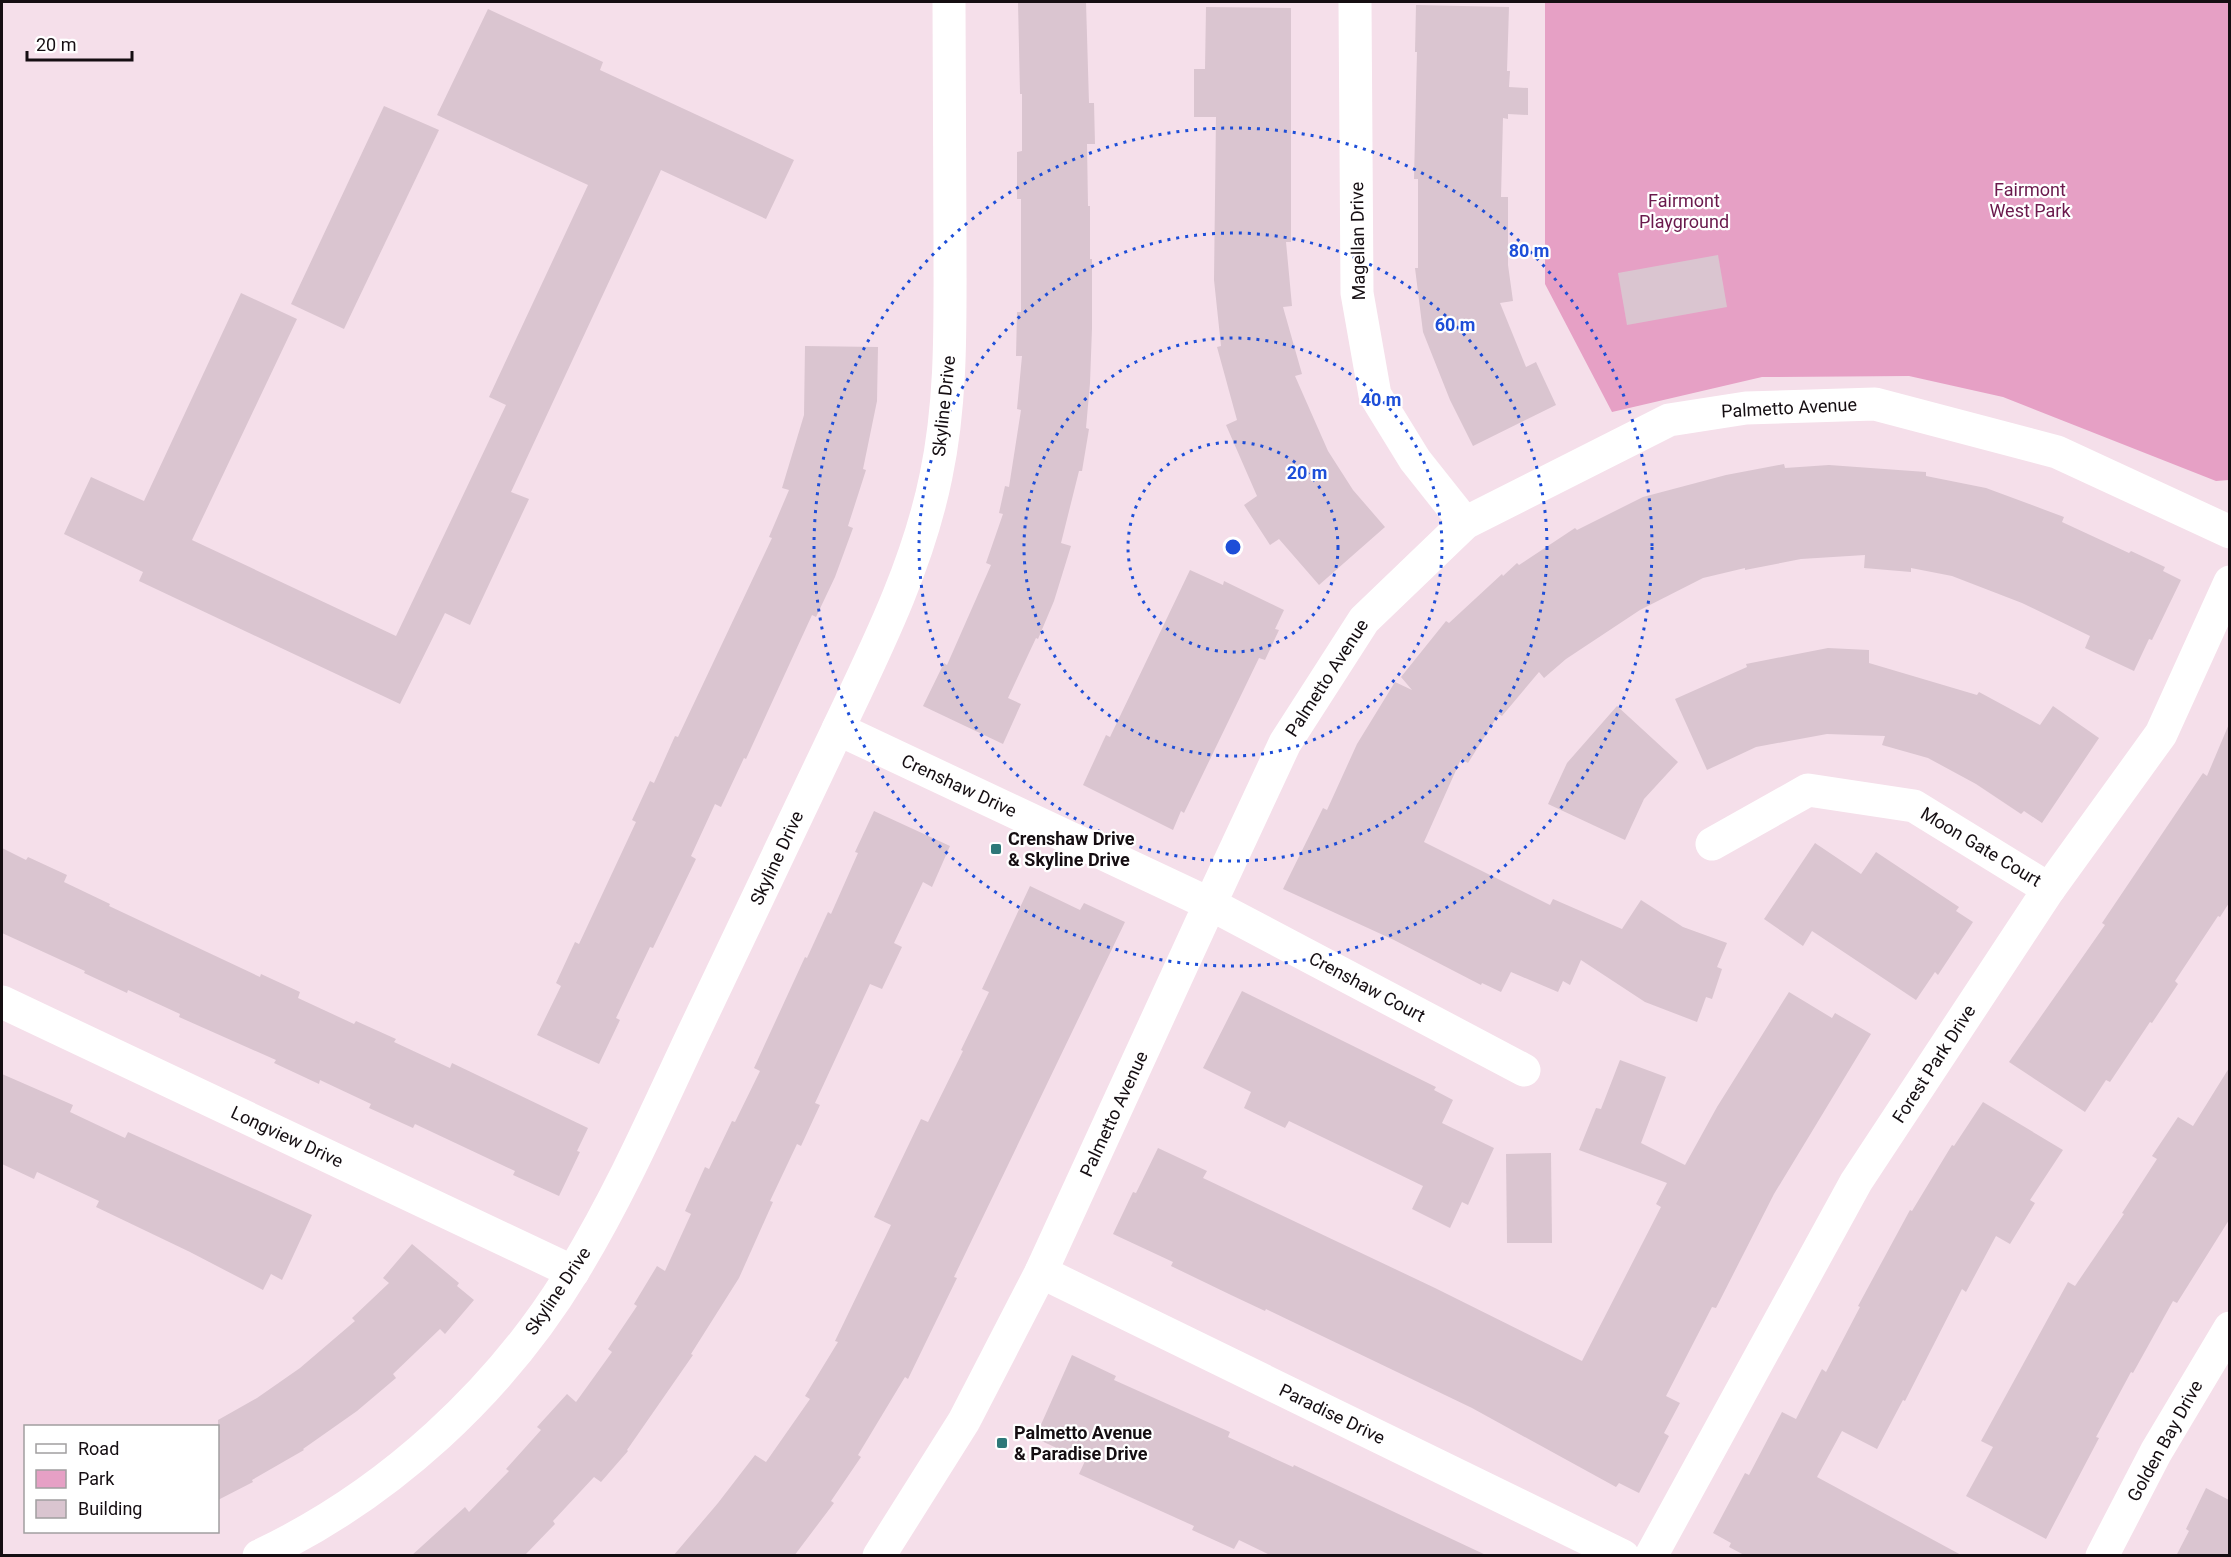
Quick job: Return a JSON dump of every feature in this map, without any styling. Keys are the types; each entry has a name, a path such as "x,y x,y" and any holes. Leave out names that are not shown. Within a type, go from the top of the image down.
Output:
{"street":[{"name":"Skyline Drive","path":"259,1556 328,1518 382,1480 442,1432 490,1382 534,1330 573,1272 626,1177 896,604 920,539 936,477 946,413 950,346 949,2"},
{"name":"Magellan Drive","path":"1355,2 1357,293 1375,395 1414,460 1465,523"},
{"name":"Palmetto Avenue","path":"879,1556 964,1421 1041,1272 1285,743 1364,620 1465,523 1669,420 1746,408 1875,404 2057,452 2229,532"},
{"name":"Forest Park Drive","path":"1651,1556 1856,1182 2049,889 2162,734 2229,582"},
{"name":"Crenshaw Drive","path":"838,729 1210,904"},
{"name":"Moon Gate Court","path":"1712,844 1808,790 1914,806 2049,889"},
{"name":"Crenshaw Court","path":"1210,904 1524,1070"},
{"name":"Longview Drive","path":"2,1002 573,1272"},
{"name":"Paradise Drive","path":"1041,1272 1623,1556"},
{"name":"Golden Bay Drive","path":"2102,1556 2156,1452 2229,1328"}],"green space":[{"name":"Fairmont West Park","path":"1545,2 2229,2 2229,480 2216,481 2003,397 1909,376 1762,377 1612,412 1545,284"}],"building":[{"path":"1018,2 1086,2 1089,103 1094,103 1095,144 1087,144 1090,259 1092,259 1092,328 1086,428 1089,429 1082,471 1079,471 1061,543 1071,546 1054,601 1038,639 1036,638 1008,698 1021,704 1003,744 923,706 944,663 947,665 991,565 986,563 1003,514 999,513 1005,486 1009,487 1021,410 1017,409 1022,356 1016,356 1017,312 1021,312 1021,199 1017,199 1017,152 1022,151"},
{"path":"1416,5 1509,7 1507,71 1510,71 1509,87 1528,88 1528,115 1508,114 1508,119 1503,118 1501,197 1508,197 1508,265 1513,301 1500,303 1526,367 1536,362 1556,405 1473,446 1450,400 1423,332 1415,268 1418,268 1418,179 1414,179"},
{"path":"1206,7 1291,8 1291,242 1286,242 1292,306 1283,307 1302,374 1295,376 1328,451 1353,490 1385,527 1319,585 1279,539 1270,545 1244,505 1257,496 1226,425 1237,420 1217,347 1221,346 1214,280 1216,117 1194,117 1194,69 1205,69"},
{"path":"488,9 603,62 600,70 794,160 766,219 661,170 511,492 529,499 470,625 445,613 400,704 139,581 143,572 64,534 91,477 144,501 241,293 297,319 192,540 396,636 506,405 489,397 588,185 437,115"},
{"path":"384,106 439,130 344,329 291,304"},
{"path":"1718,255 1727,307 1627,325 1618,273"},
{"path":"805,346 878,347 877,401 863,469 866,470 848,526 853,528 835,577 816,617 812,615 746,759 744,758 721,807 715,804 691,856 696,859 616,1018 620,1020 599,1064 537,1035 561,986 556,983 575,942 579,944 636,822 632,820 650,781 654,783 675,736 678,737 772,538 769,537 789,490 782,488 804,415"},
{"path":"1784,464 1785,468 1829,465 1926,472 1926,476 1986,488 2064,517 2062,522 2165,567 2163,571 2181,580 2134,671 2085,648 2090,636 2022,603 1952,576 1911,568 1911,572 1864,568 1865,555 1801,559 1745,570 1745,568 1703,578 1640,610 1566,659 1544,678 1539,672 1502,716 1499,714 1468,763 1461,759 1424,842 1550,905 1553,899 1622,929 1641,900 1683,927 1727,943 1717,967 1722,969 1712,999 1706,997 1697,1022 1645,1002 1581,960 1570,985 1563,981 1558,992 1511,972 1501,992 1482,983 1481,985 1394,940 1283,889 1323,808 1327,810 1357,744 1395,682 1412,690 1401,677 1446,621 1449,623 1517,563 1519,565 1575,528 1577,530 1643,497 1726,475"},
{"path":"1190,570 1223,585 1224,581 1284,610 1275,629 1279,630 1265,660 1259,658 1184,813 1181,811 1173,830 1083,785 1106,735 1110,737"},
{"path":"1828,648 1869,650 1869,663 1977,695 1979,692 2040,725 2053,706 2099,738 2042,823 2024,811 2021,814 1976,784 1928,758 1882,745 1885,736 1827,734 1756,747 1707,770 1675,699 1747,667 1746,664"},
{"path":"1617,706 1678,762 1644,799 1625,840 1548,804 1567,763"},
{"path":"2229,724 2229,903 2175,981 2178,984 2152,1023 2150,1022 2110,1082 2106,1080 2085,1112 2009,1062 2105,925 2102,923 2203,773 2207,776"},
{"path":"874,811 950,846 932,887 923,882 894,943 902,947 882,989 870,984 815,1103 820,1105 801,1146 797,1144 770,1201 773,1202 739,1278 691,1354 693,1355 628,1451 601,1482 594,1477 553,1521 555,1524 524,1556 411,1556 465,1507 469,1512 509,1471 506,1469 541,1430 537,1427 567,1394 576,1402 612,1352 608,1349 637,1306 634,1304 657,1266 665,1271 691,1214 685,1211 705,1167 709,1169 760,1071 754,1068 805,957 807,958 828,912 831,914"},
{"path":"1815,843 1861,874 1876,852 1959,907 1956,911 1973,922 1938,975 1935,972 1916,1000 1812,931 1803,946 1764,919"},
{"path":"2,848 26,860 28,857 67,875 64,882 110,904 109,906 260,977 261,974 300,992 298,998 354,1024 356,1021 396,1039 394,1042 450,1068 452,1063 588,1128 577,1151 580,1152 559,1196 513,1175 515,1171 415,1124 413,1128 369,1108 371,1104 320,1080 319,1084 274,1063 276,1060 179,1017 180,1014 128,990 127,993 2,933"},
{"path":"1030,886 1080,910 1084,903 1125,922 954,1277 957,1278 908,1379 905,1377 858,1455 861,1457 831,1501 834,1503 794,1556 673,1556 755,1455 766,1462 810,1399 805,1396 838,1342 835,1341 891,1225 874,1217 921,1119 928,1122 963,1051 961,1050 989,992 982,989"},
{"path":"1242,991 1436,1087 1434,1090 1453,1100 1442,1123 1494,1148 1468,1205 1462,1202 1450,1228 1412,1209 1423,1186 1289,1121 1285,1128 1244,1108 1251,1092 1203,1068"},
{"path":"1789,992 1832,1018 1835,1013 1871,1034 1774,1194 1716,1308 1712,1307 1666,1396 1680,1403 1664,1433 1669,1436 1639,1493 1619,1483 1616,1487 1472,1408 1171,1266 1173,1262 1113,1234 1158,1148 1207,1171 1203,1178 1435,1288 1582,1361 1661,1207 1656,1204 1667,1183 1579,1150 1596,1108 1601,1109 1620,1060 1666,1077 1641,1143 1685,1165 1717,1107"},
{"path":"2229,1068 2229,1220 2177,1303 2173,1301 2133,1373 2131,1372 2046,1539 1966,1496 1993,1447 1981,1441 2068,1282 2075,1286 2124,1214 2122,1213 2157,1159 2152,1156 2178,1117 2193,1126"},
{"path":"2,1074 73,1105 70,1112 125,1138 128,1132 312,1215 282,1280 271,1274 263,1290 96,1207 99,1201 37,1172 34,1179 2,1164"},
{"path":"1983,1102 2063,1150 2030,1200 2035,1203 2010,1244 1996,1236 1966,1292 1962,1289 1905,1401 1903,1400 1877,1449 1842,1431 1817,1477 1963,1556 1746,1556 1729,1547 1731,1543 1713,1533 1745,1473 1749,1475 1782,1412 1796,1419 1822,1369 1826,1372 1860,1307 1858,1306 1910,1210 1912,1211 1952,1145 1954,1146"},
{"path":"1551,1153 1552,1243 1507,1243 1506,1154"},
{"path":"412,1244 459,1283 457,1286 474,1300 445,1334 440,1329 393,1374 396,1378 357,1411 304,1450 252,1480 253,1482 219,1499 218,1420 257,1398 300,1368 355,1321 352,1318 389,1283 383,1278"},
{"path":"1072,1355 1116,1376 1114,1380 1230,1432 1228,1437 1293,1467 1294,1465 1488,1556 1272,1556 1239,1540 1234,1549 1192,1530 1194,1526 1079,1474 1085,1461 1035,1438"},
{"path":"2206,1488 2229,1500 2229,1556 2176,1556 2189,1531 2186,1529"}],"place":[{"name":"Crenshaw Drive & Skyline Drive","path":"996,849"},
{"name":"Palmetto Avenue & Paradise Drive","path":"1002,1443"}],"park label":[{"name":"Fairmont Playground","path":"1684,211"}]}
